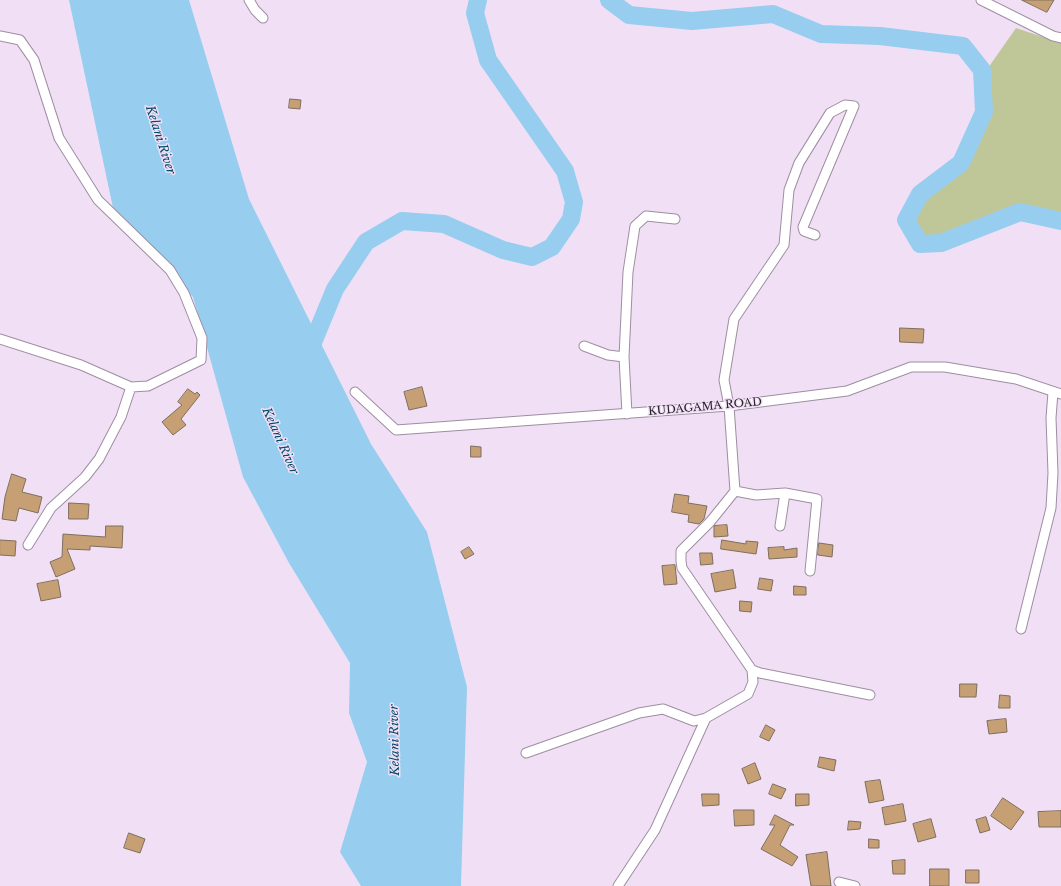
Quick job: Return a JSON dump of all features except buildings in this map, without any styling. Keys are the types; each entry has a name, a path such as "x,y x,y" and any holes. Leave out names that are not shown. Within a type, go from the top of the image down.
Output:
{"street":[{"path":"249,0 255,10 264,18"},
{"path":"981,0 1053,36 1061,38"},
{"path":"0,36 20,40 34,60 59,138 98,200 170,270 184,293 202,338 200,360 148,386 131,387 81,365 0,339"},
{"path":"815,235 804,231 803,227 854,106 845,105 830,113 799,163 789,190 784,245 734,319 724,380 729,406 735,491 710,522 681,551 681,561 682,568 752,670 760,674 870,695"},
{"path":"627,414 624,357 628,272 634,226 646,216 675,219"},
{"path":"584,346 608,355 624,357"},
{"name":"KUDAGAMA ROAD","path":"355,392 396,430 729,406 847,391 911,366 945,368 1016,379 1057,393"},
{"path":"28,545 51,508 85,477 99,459 121,416 131,387"},
{"path":"1021,630 1050,508 1053,473 1051,418 1057,393"},
{"path":"735,491 756,495 785,493 817,499 810,571"},
{"path":"780,526 785,493"},
{"path":"526,753 639,713 663,710 694,722 706,718 748,694 753,682 752,670"},
{"path":"618,886 655,830 706,718"},
{"path":"839,882 855,886"}],"green space":[{"path":"1016,28 1061,43 1061,215 1020,206 939,237 924,237 913,220 924,198 966,167 990,113 988,68"}],"water":[{"name":"Kelani River","path":"69,0 189,0 249,199 371,444 427,532 467,687 461,886 361,886 340,852 367,762 349,713 350,663 289,563 243,477 193,297 116,222"}],"waterway":[{"path":"307,357 335,289 366,242 402,221 444,224 503,250 532,257 552,247 571,219 574,202 565,171 488,60 475,13 478,0"},
{"path":"609,0 629,15 692,21 773,14 821,34 880,36 963,46 982,70 984,112 961,163 920,194 906,220 920,244 941,243 1020,212 1061,221"}]}
